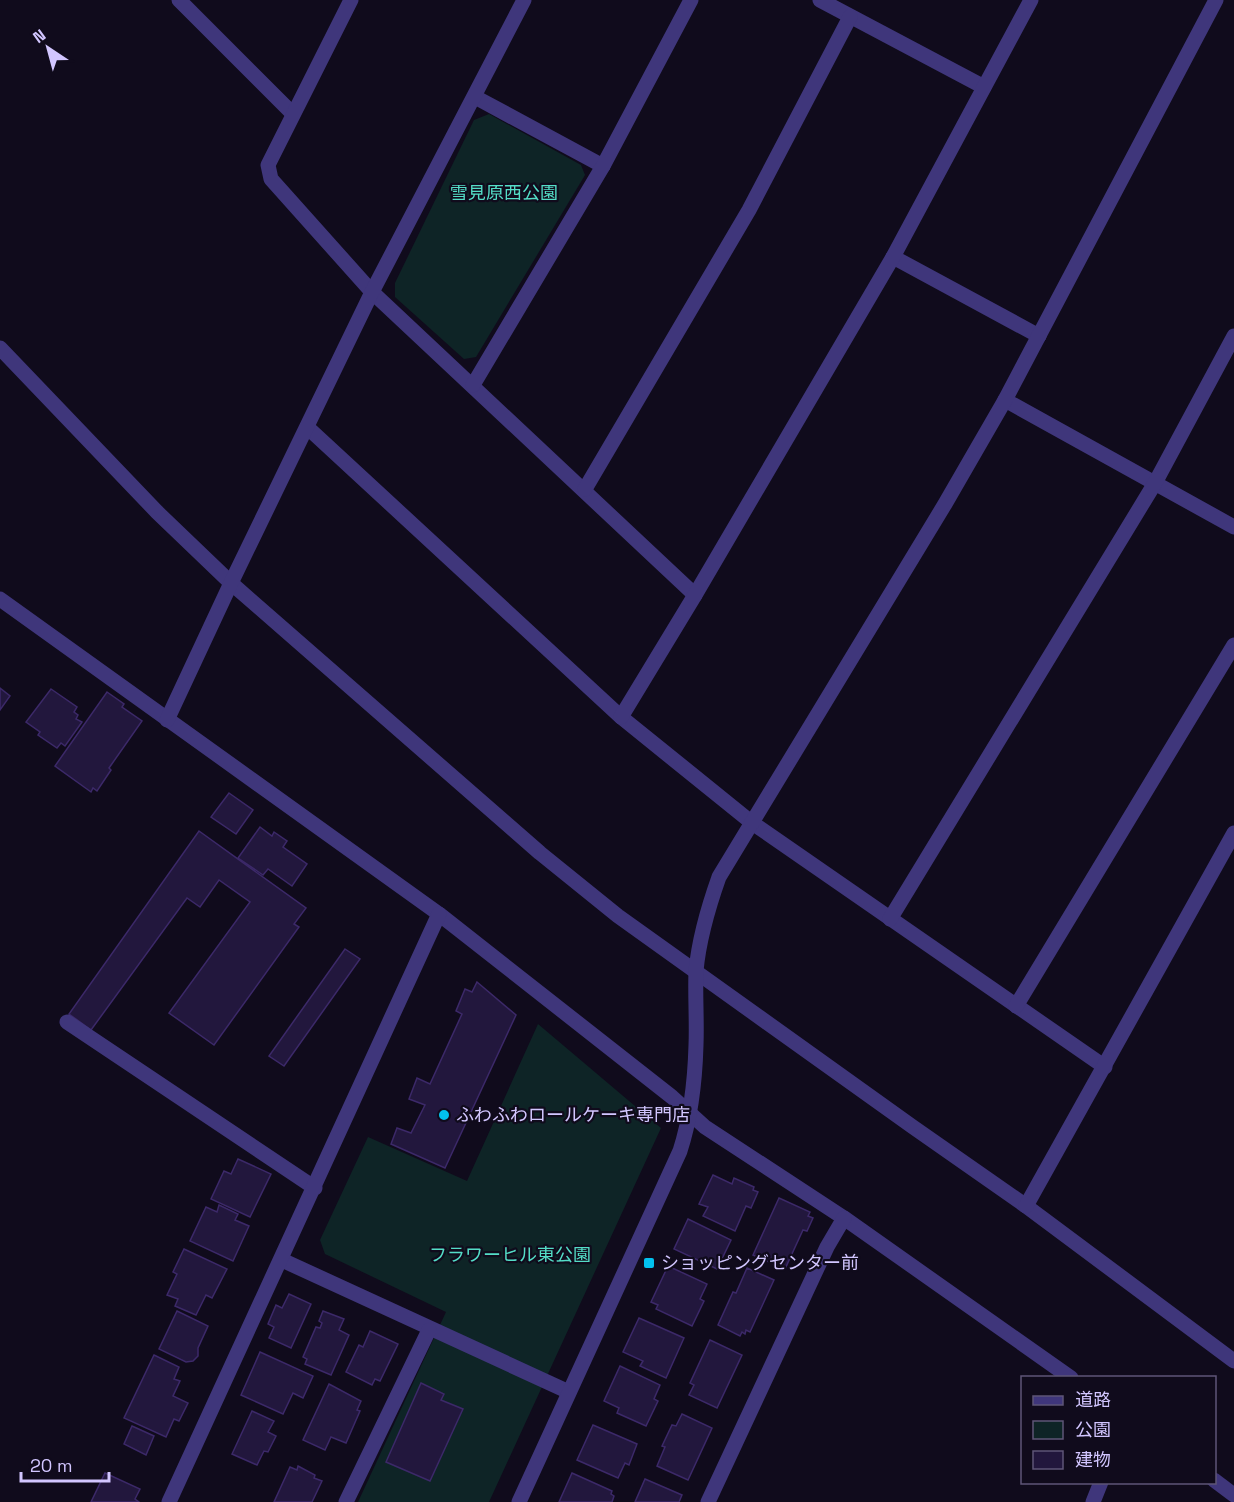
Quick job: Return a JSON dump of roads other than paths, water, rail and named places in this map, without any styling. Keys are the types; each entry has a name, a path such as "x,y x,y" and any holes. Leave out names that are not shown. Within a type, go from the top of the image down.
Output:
{"street":[{"path":"179,0 293,114"},
{"path":"351,0 268,165 271,179 372,292 585,489 695,595"},
{"path":"167,720 372,292 524,0"},
{"path":"473,386 603,166 691,0"},
{"path":"820,0 984,87"},
{"path":"621,717 893,257 1031,0"},
{"path":"519,1502 680,1151 690,1112 696,1047 696,972 700,937 719,877 945,504 1005,400 1216,0"},
{"path":"585,489 749,210 850,16"},
{"path":"474,97 603,166"},
{"path":"893,257 1039,336"},
{"path":"890,920 1155,483 1234,336"},
{"path":"0,348 157,512 231,583 540,853 618,916 1026,1206 1234,1361"},
{"path":"1005,400 1234,527"},
{"path":"307,427 621,717 751,822 1105,1067"},
{"path":"1,603 440,914 690,1112 705,1127 843,1218 1070,1376"},
{"path":"1016,1006 1234,645"},
{"path":"1026,1206 1234,833"},
{"path":"169,1502 440,914"},
{"path":"68,1022 315,1188"},
{"path":"708,1502 827,1247 843,1218"},
{"path":"282,1260 429,1330 569,1392"},
{"path":"346,1502 429,1330"},
{"path":"1216,1481 1234,1495"},
{"path":"1093,1502 1100,1484"}],"place":[{"name":"ふわふわロールケーキ専門店","path":"444,1115"},
{"name":"ショッピングセンター前","path":"649,1263"}],"park label":[{"name":"雪見原西公園","path":"504,193"},
{"name":"フラワーヒル東公園","path":"510,1255"}]}
